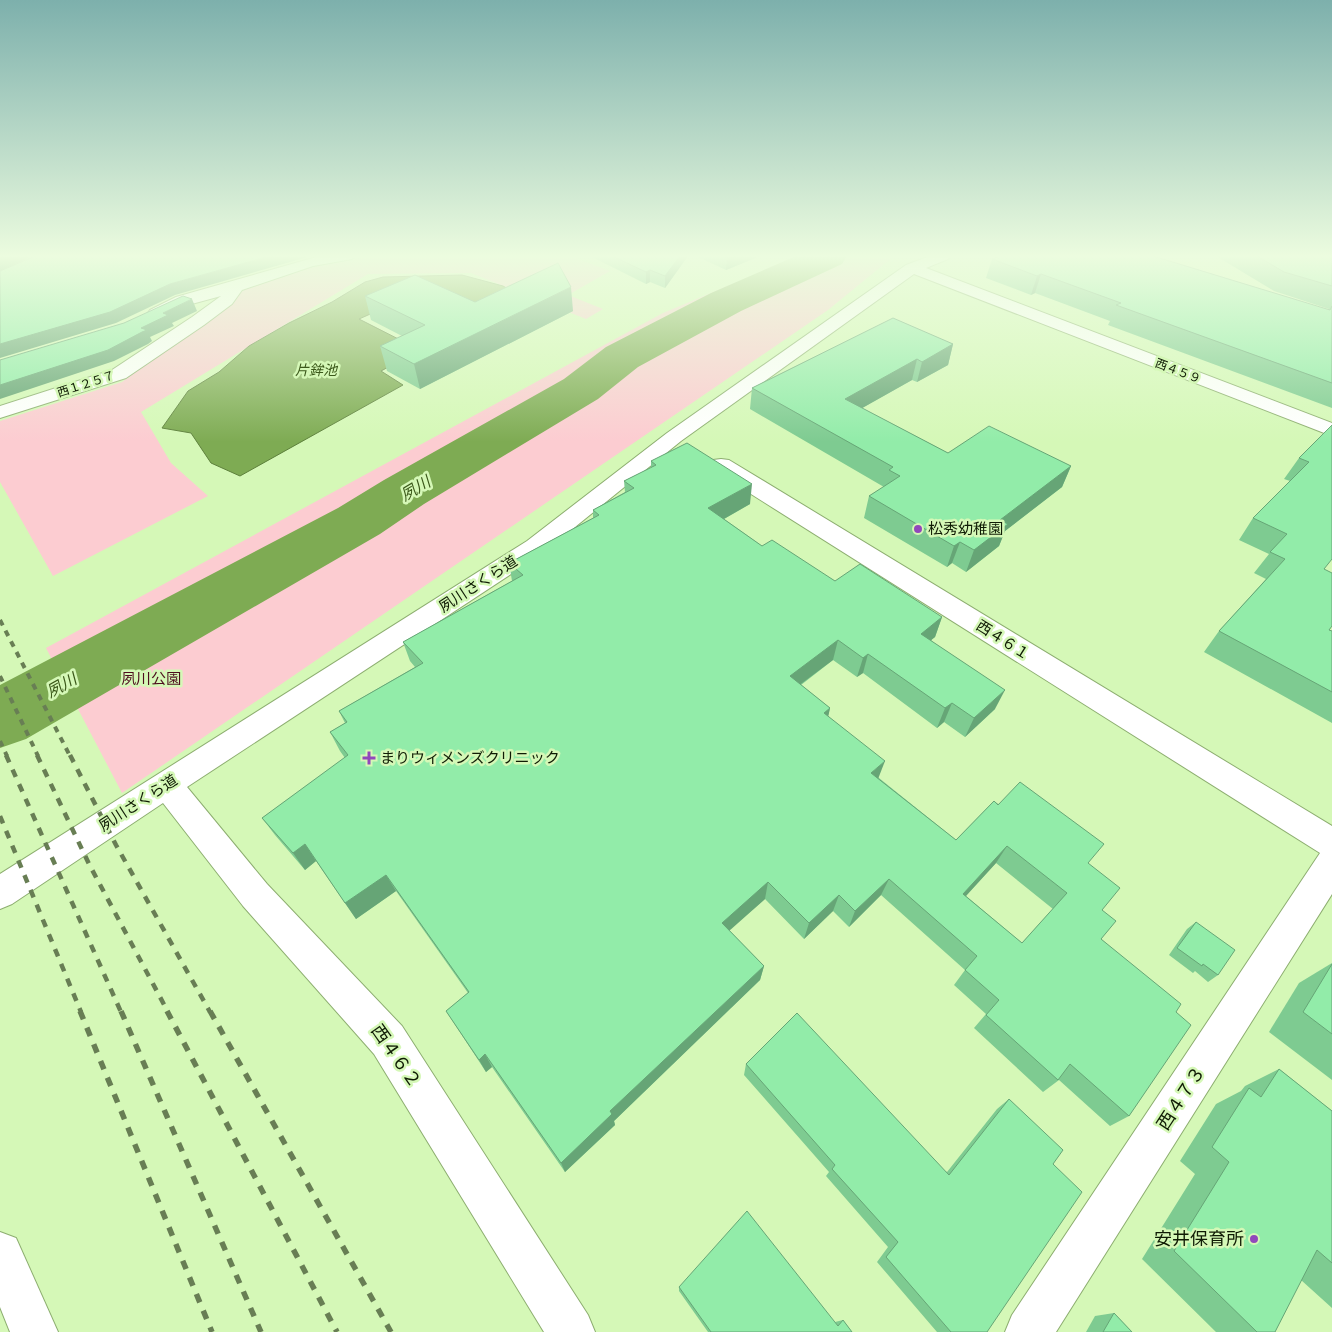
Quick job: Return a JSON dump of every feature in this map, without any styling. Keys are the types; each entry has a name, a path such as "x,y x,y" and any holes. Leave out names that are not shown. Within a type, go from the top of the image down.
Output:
{"street":[{"path":"140,321 146,318"},
{"name":"西１２５７","path":"0,412 119,374 202,318"},
{"name":"夙川さくら道","path":"0,893 535,547 674,437 841,318"},
{"name":"西４５９","path":"1042,318 1332,430"},
{"name":"西４６１","path":"674,437 1332,843"},
{"name":"西４６２","path":"166,784 255,894 388,1040 571,1332"},
{"name":"西４７３","path":"1030,1332 1332,864"},
{"path":"0,1254 34,1332"}],"green space":[{"path":"207,318 295,318 141,412 171,463 208,496 53,576 0,482 0,421 122,382"},
{"name":"夙川公園","path":"653,318 816,318 122,793 46,648"}],"water":[{"name":"片鉾池","path":"299,318 361,318 359,319 420,350 381,371 403,385 240,476 211,463 191,433 162,428 188,391 219,372 249,346"}],"building":[{"path":"0,318 89,318 0,344"},
{"path":"135,318 161,318 141,328 147,330 108,350 0,385 0,360"},
{"path":"411,318 507,318 414,364 380,346 425,325"},
{"path":"893,318 953,344 922,362 917,359 845,399 948,453 989,426 1071,466 1000,520 1008,524 974,550 960,542 954,546 869,496 900,476 889,470 893,467 752,388"},
{"path":"1152,318 1332,318 1332,383"},
{"path":"1332,425 1332,559 1324,569 1332,573 1332,626 1329,630 1332,631 1332,692 1219,631 1285,559 1270,552 1287,534 1253,518 1309,462 1299,458"},
{"path":"687,443 752,484 708,508 762,546 772,540 835,581 860,564 942,617 921,634 1005,690 974,718 952,703 945,708 868,654 863,658 838,640 790,676 830,708 824,713 885,761 871,773 956,840 994,801 998,805 1020,782 1104,844 1088,863 1120,888 1102,910 1116,921 1101,939 1181,1004 1176,1012 1191,1025 1129,1116 1070,1064 1058,1080 986,1015 999,1000 965,970 977,956 889,879 855,911 839,895 809,923 768,882 722,923 764,966 610,1111 612,1114 561,1163 485,1054 479,1060 446,1011 469,992 386,875 345,903 305,844 293,853 262,818 348,755 330,732 347,722 339,711 423,663 403,642 523,575 509,563 599,515 593,510 634,488 624,481 656,465 651,461","holes":["1007,846 1067,893 1022,943 963,894"]},
{"path":"1196,922 1235,950 1218,975 1177,948"},
{"path":"1332,964 1332,1034 1303,1012"},
{"path":"797,1013 949,1175 1009,1099 1063,1150 1053,1164 1082,1192 987,1332 951,1332 886,1257 898,1242 832,1169 835,1165 746,1064"},
{"path":"1279,1069 1332,1111 1332,1263 1317,1250 1275,1332 1257,1332 1174,1251 1229,1162 1212,1147 1249,1088 1261,1097"},
{"path":"747,1211 838,1326 843,1320 852,1332 711,1332 679,1287"},
{"path":"1114,1313 1132,1332 1103,1332"}],"waterway":[{"name":"夙川","path":"0,719 359,521 404,492 581,389 622,357 695,318"}],"railway":[{"path":"0,620 70,756"},
{"path":"0,676 38,756"},
{"path":"0,741 7,756"},
{"path":"6,755 121,1012"},
{"path":"37,755 89,864 168,1012"},
{"path":"70,755 116,845 210,1012"},
{"path":"0,816 81,1012"},
{"path":"80,1011 212,1332"},
{"path":"121,1011 261,1332"},
{"path":"167,1011 337,1332"},
{"path":"210,1011 391,1332"}],"place":[{"name":"松秀幼稚園","path":"918,529"},
{"name":"まりウィメンズクリニック","path":"369,758"},
{"name":"安井保育所","path":"1254,1239"}]}
